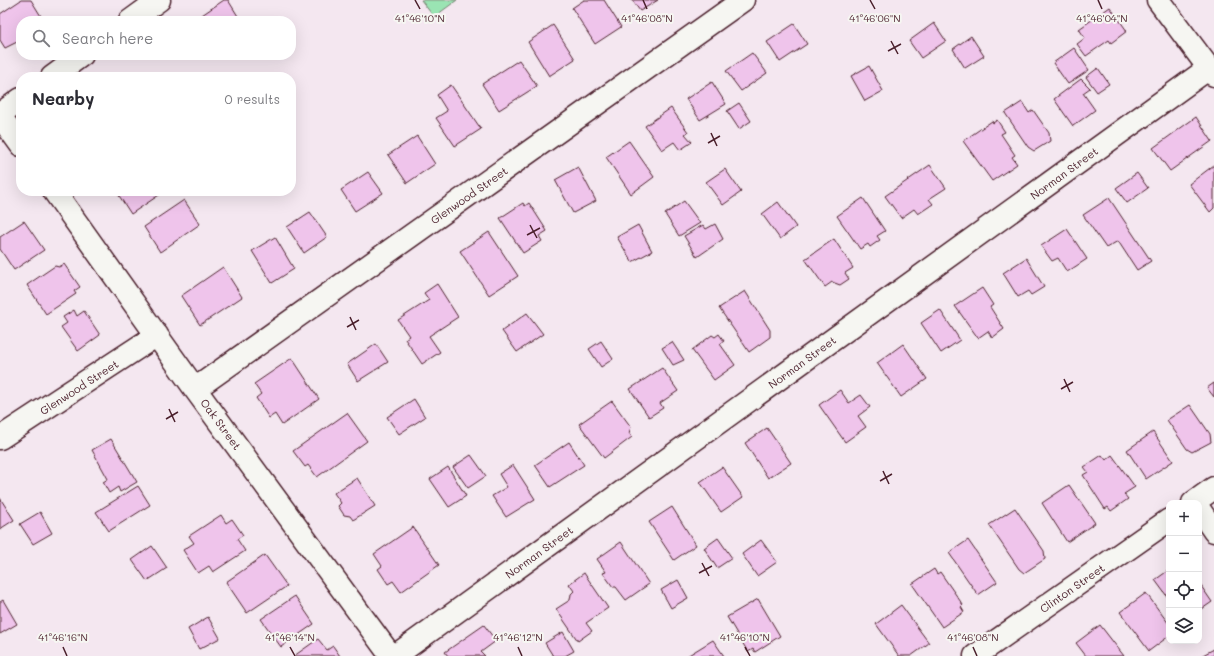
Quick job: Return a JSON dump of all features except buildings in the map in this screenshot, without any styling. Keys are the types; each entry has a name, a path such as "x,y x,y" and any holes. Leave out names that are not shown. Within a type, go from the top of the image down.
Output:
{"street":[{"path":"137,16 159,0"},
{"name":"Glenwood Street","path":"195,389 743,0"},
{"path":"1158,0 1211,72"},
{"path":"59,72 75,60"},
{"name":"Norman Street","path":"395,656 1211,72"},
{"path":"16,103 0,115 16,138"},
{"name":"Oak Street","path":"58,196 195,389 391,656"},
{"name":"Glenwood Street","path":"0,438 157,335"},
{"path":"1200,500 1214,488"},
{"path":"1202,514 1214,530"},
{"name":"Clinton Street","path":"975,656 1166,522"}],"green space":[{"path":"421,0 457,0 434,17"}]}
